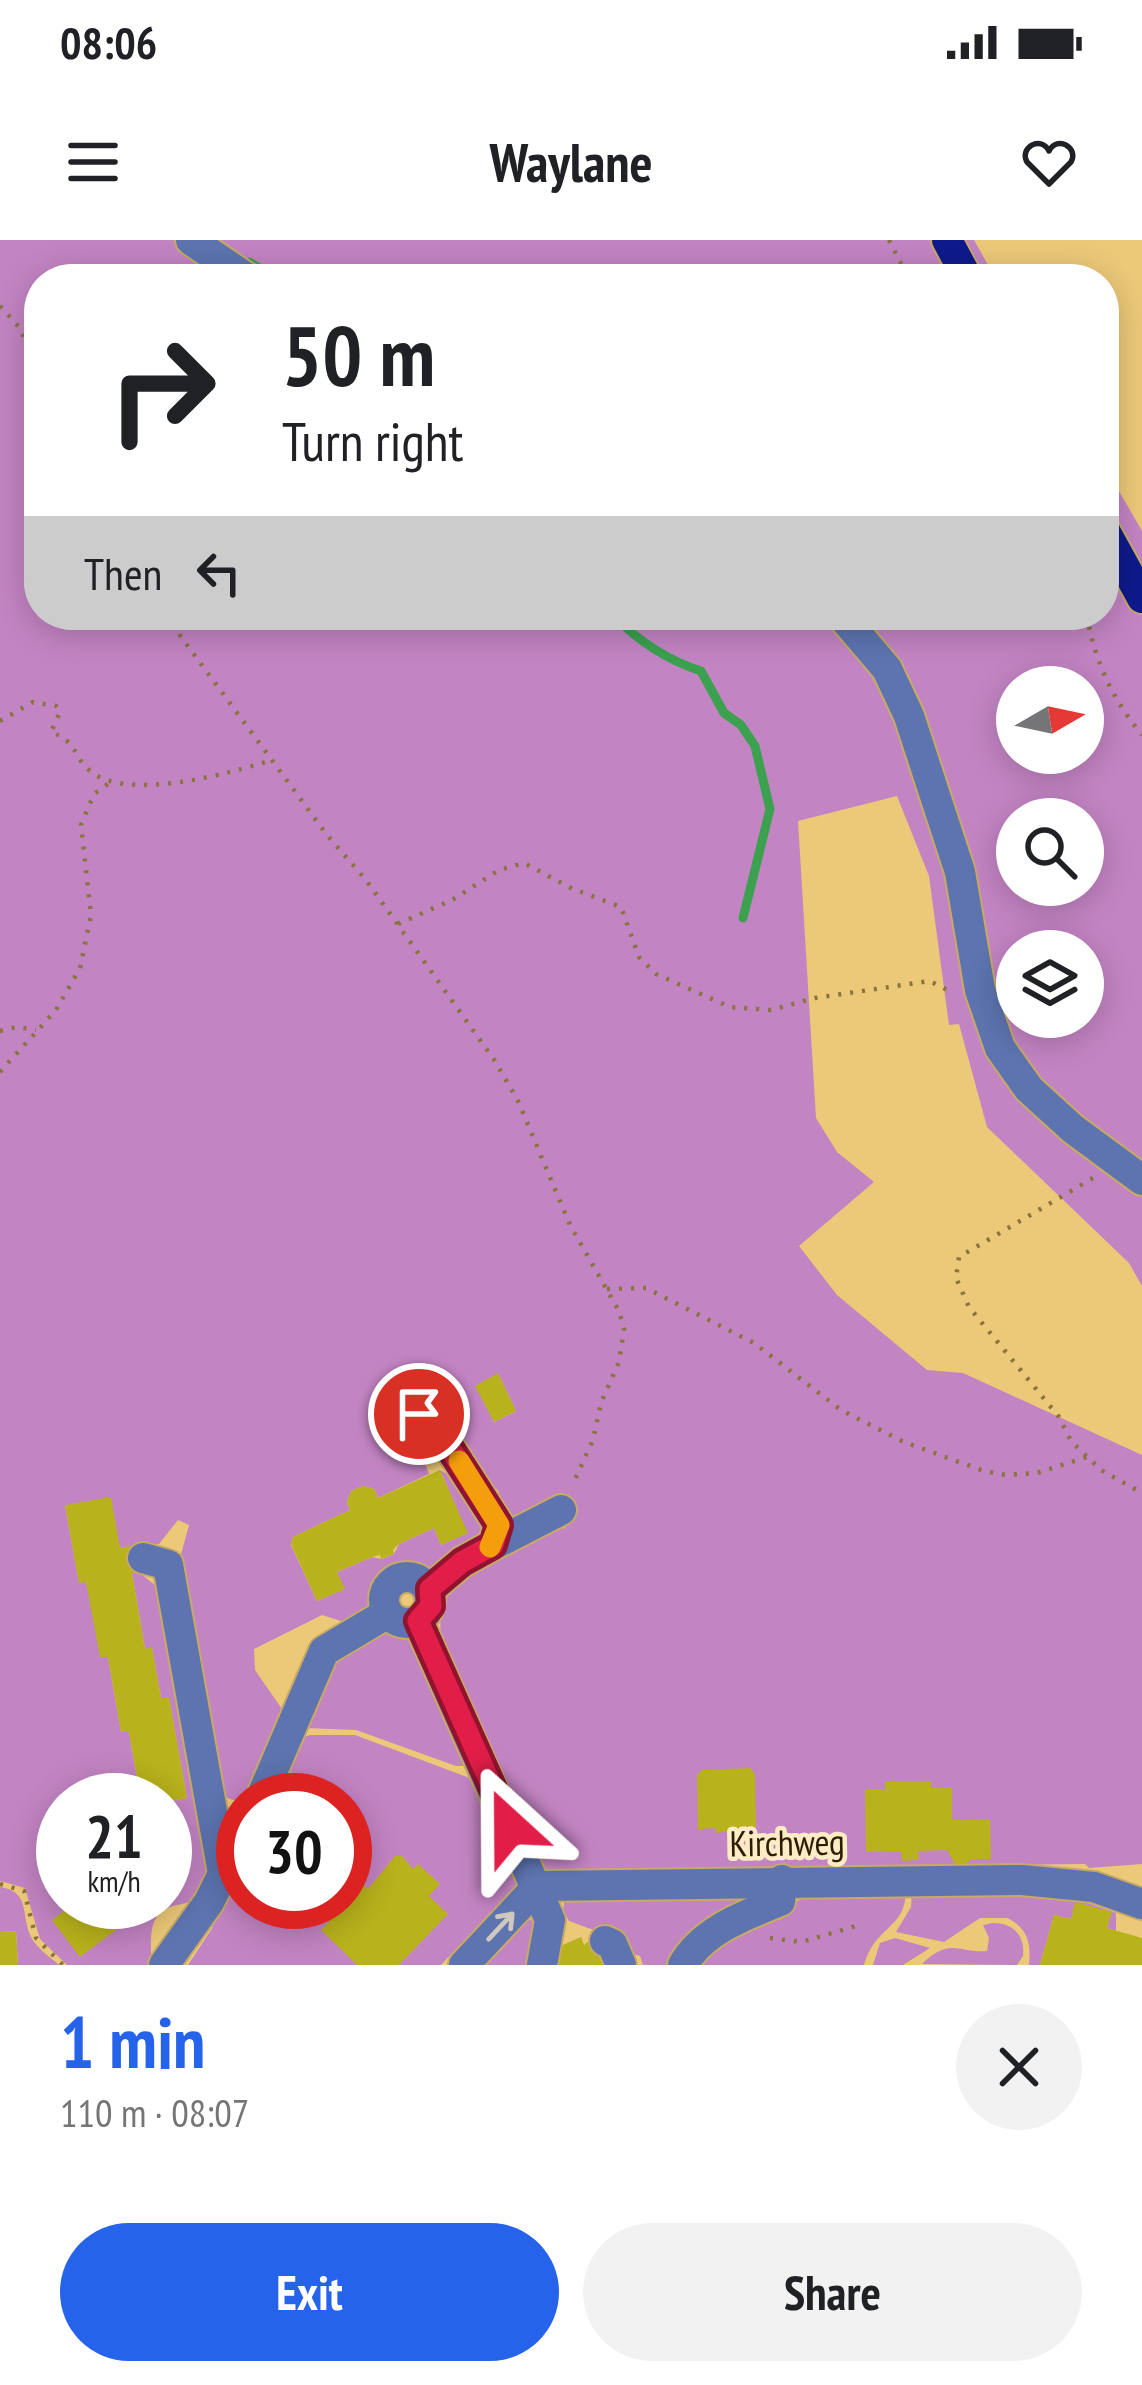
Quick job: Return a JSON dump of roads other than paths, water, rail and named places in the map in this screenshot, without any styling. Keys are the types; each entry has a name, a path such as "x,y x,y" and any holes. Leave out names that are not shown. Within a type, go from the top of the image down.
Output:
{"main road":[{"path":"1119,556 1142,598"}],"street":[{"path":"191,240 226,264"},
{"path":"854,630 887,669 909,716 960,872 984,1002 1000,1048 1029,1089 1142,1180"},
{"path":"419,1414 446,1442 483,1496 499,1525 493,1545"},
{"path":"430,1589 462,1562 562,1510"},
{"path":"143,1558 168,1565 216,1830"},
{"path":"386,1614 383,1601 388,1589 402,1576 430,1589"},
{"path":"386,1614 402,1622 418,1621 431,1606 430,1589"},
{"path":"272,1773 324,1651 386,1614"},
{"path":"418,1621 538,1886 550,1920 542,1965"},
{"path":"211,1803 216,1804"},
{"path":"683,1965 701,1940 780,1901 782,1880"},
{"name":"Kirchweg","path":"538,1886 1022,1880 1094,1887 1142,1904"},
{"path":"464,1965 538,1886"},
{"path":"164,1965 216,1888"}],"waterway":[{"path":"249,262 253,264"},
{"path":"630,630 654,649 701,671 724,713 741,725 755,746 770,809 743,918"}]}
